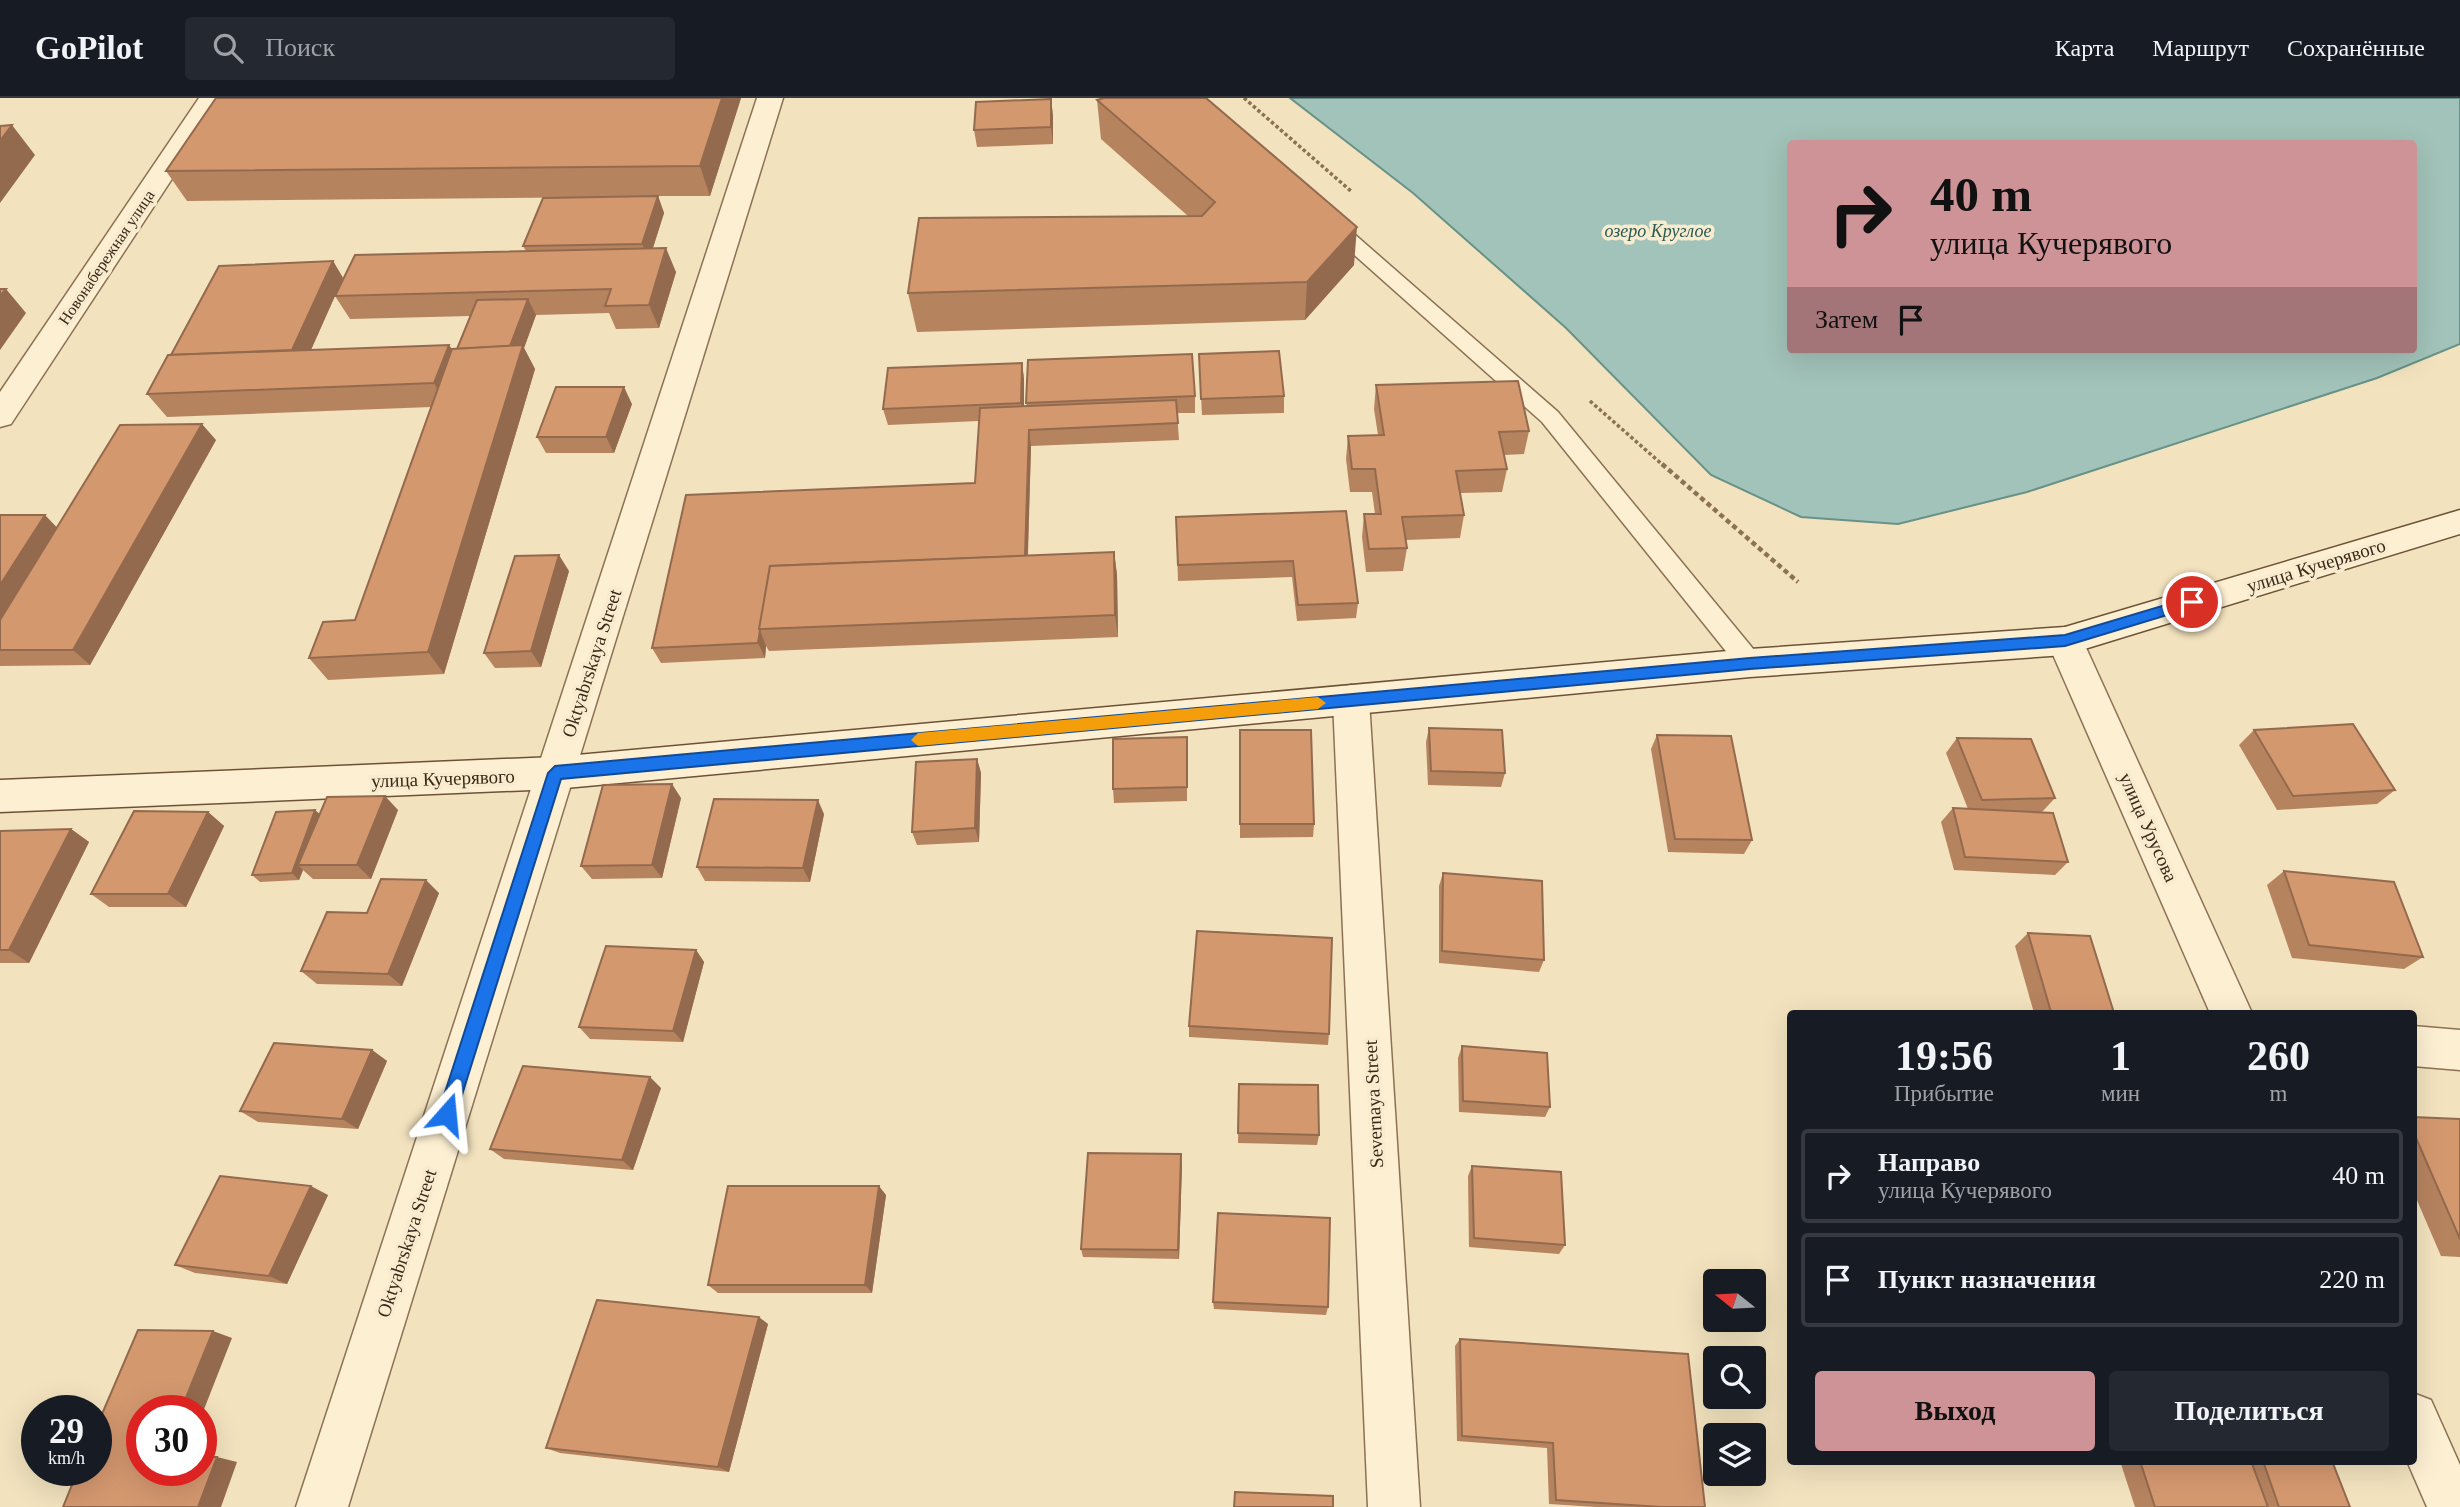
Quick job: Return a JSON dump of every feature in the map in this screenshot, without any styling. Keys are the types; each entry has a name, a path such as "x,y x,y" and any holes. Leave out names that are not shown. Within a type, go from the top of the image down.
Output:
{"street":[{"name":"Новонабережная улица","path":"0,416 212,98"},
{"name":"Oktyabrskaya Street","path":"321,1507 770,98"},
{"name":"улица Кучерявого","path":"0,796 555,773 1750,663 2065,641 2460,522"},
{"name":"улица Урусова","path":"2065,641 2230,1010"},
{"name":"Severnaya Street","path":"1351,700 1394,1507"},
{"path":"2417,1046 2460,1050"},
{"path":"2417,1427 2453,1507"}],"lane":[{"path":"1312,207 1550,417 1750,663"}],"water":[{"name":"озеро Круглое","path":"1290,98 2460,98 2460,344 2377,378 2027,492 1898,524 1801,517 1711,475 1566,328 1413,193"}],"building":[{"path":"216,98 722,98 700,166 166,171"},
{"path":"1206,98 1357,227 1307,282 908,293 919,218 1202,216 1215,202 1097,100"},
{"path":"1051,99 1051,127 974,130 976,102"},
{"path":"12,125 0,141 0,126"},
{"path":"658,196 642,244 523,246 543,198"},
{"path":"666,248 649,305 605,306 611,289 335,296 355,255"},
{"path":"333,261 292,350 171,355 219,266"},
{"path":"528,299 510,346 457,349 477,300"},
{"path":"449,345 434,383 147,394 168,355"},
{"path":"523,345 428,652 309,658 323,622 355,620 452,349"},
{"path":"1279,351 1284,396 1201,399 1199,354"},
{"path":"1192,354 1195,396 1026,403 1028,360"},
{"path":"1022,363 1021,403 883,409 888,368"},
{"path":"1518,381 1529,431 1499,432 1507,469 1456,471 1464,515 1402,517 1407,548 1369,549 1364,514 1381,514 1375,469 1352,469 1348,436 1384,435 1376,385"},
{"path":"556,387 624,387 606,437 537,437"},
{"path":"1176,400 1178,423 1029,430 1025,556 770,566 758,643 652,648 686,495 975,483 980,408"},
{"path":"202,424 73,650 0,650 0,620 120,425"},
{"path":"1346,511 1358,603 1298,605 1293,561 1178,565 1176,517"},
{"path":"0,515 45,515 0,585"},
{"path":"1114,552 1115,615 759,629 770,566"},
{"path":"559,555 531,651 484,653 515,556"},
{"path":"2353,724 2395,790 2293,796 2254,730"},
{"path":"1429,728 1502,730 1505,773 1431,771"},
{"path":"1240,730 1311,730 1314,824 1240,824"},
{"path":"1657,735 1731,736 1752,840 1675,839"},
{"path":"1187,737 1187,787 1113,789 1113,739"},
{"path":"1957,738 2031,739 2055,798 1982,800"},
{"path":"977,759 975,828 912,832 916,762"},
{"path":"672,784 652,865 581,866 603,785"},
{"path":"385,796 357,865 298,865 327,797"},
{"path":"714,799 818,800 803,868 697,867"},
{"path":"1953,808 2053,813 2068,862 1965,857"},
{"path":"315,810 292,873 252,875 276,812"},
{"path":"134,811 208,812 168,894 91,894"},
{"path":"71,829 9,950 0,950 0,831"},
{"path":"2284,871 2394,882 2423,957 2309,945"},
{"path":"1443,873 1542,881 1544,960 1442,951"},
{"path":"381,879 426,880 388,974 301,971 327,912 367,913"},
{"path":"1197,931 1332,938 1329,1034 1189,1026"},
{"path":"2028,933 2090,936 2113,1010 2050,1010"},
{"path":"606,946 696,950 673,1031 579,1027"},
{"path":"274,1043 372,1050 342,1119 240,1111"},
{"path":"1462,1046 1547,1053 1550,1107 1463,1101"},
{"path":"523,1066 650,1077 622,1160 490,1149"},
{"path":"1239,1084 1318,1085 1319,1135 1238,1133"},
{"path":"2417,1117 2460,1119 2460,1239 2417,1140"},
{"path":"1088,1153 1181,1154 1178,1250 1081,1249"},
{"path":"1472,1166 1561,1172 1565,1245 1474,1238"},
{"path":"220,1176 311,1186 269,1276 175,1265"},
{"path":"728,1186 879,1186 865,1285 708,1285"},
{"path":"1218,1213 1330,1218 1328,1307 1213,1302"},
{"path":"597,1300 759,1317 718,1467 546,1448"},
{"path":"138,1330 213,1331 187,1395 126,1395 126,1486 206,1486 198,1507 63,1507 72,1486 112,1486 110,1395"},
{"path":"1460,1339 1688,1354 1705,1507 1556,1500 1553,1443 1462,1436"},
{"path":"2141,1465 2252,1465 2268,1507 2155,1507"},
{"path":"2264,1465 2334,1465 2350,1507 2279,1507"},
{"path":"1235,1492 1333,1496 1333,1507 1234,1507"}],"slow traffic":[{"path":"918,740 1318,703"}],"route":[{"path":"447,1114 555,773 1750,663 2065,641 2192,602"}]}
